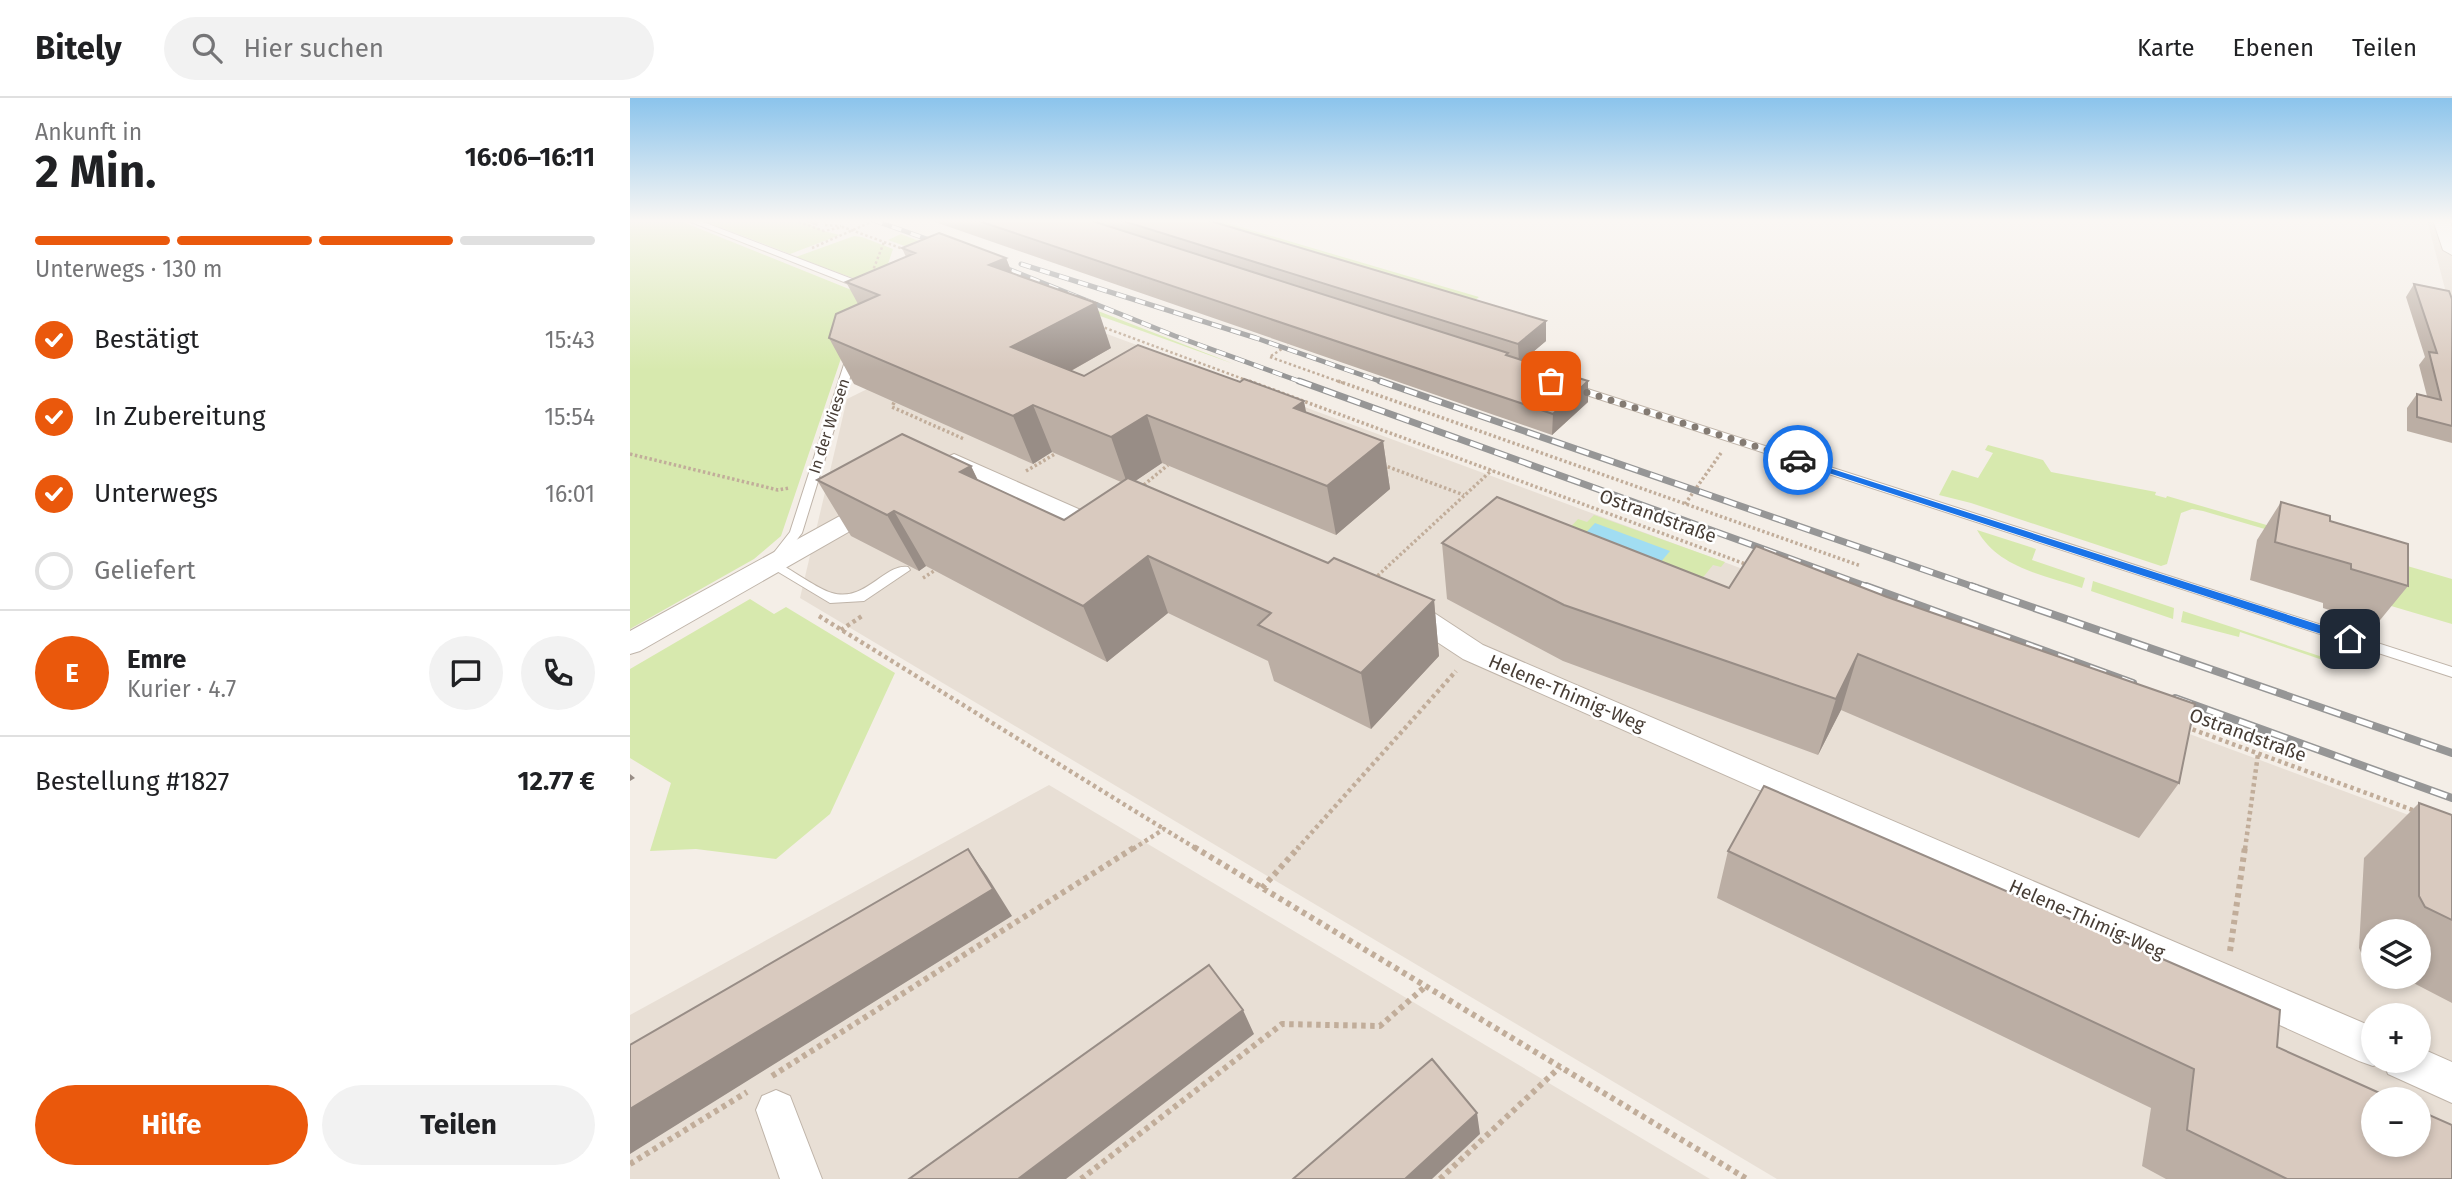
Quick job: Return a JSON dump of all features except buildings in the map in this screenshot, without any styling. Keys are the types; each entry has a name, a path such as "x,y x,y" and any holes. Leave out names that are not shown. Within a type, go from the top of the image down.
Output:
{"street":[{"path":"771,564 954,461 1080,519 1135,513"},
{"name":"In der Wiesen","path":"630,644 771,564"},
{"name":"Helene-Thimig-Weg","path":"1365,587 1396,601 1473,652 2361,1042"},
{"path":"2430,1073 2452,1083"},
{"path":"763,1094 801,1179"}],"lane":[{"path":"822,270 852,282 867,295"},
{"name":"In der Wiesen","path":"771,564 796,533 855,347"},
{"path":"1551,381 2452,672"},
{"path":"771,564 830,598 859,598 903,570"}],"path":[{"path":"867,295 875,270"},
{"name":"Ostrandstraße","path":"1097,325 1751,566"},
{"path":"1288,345 1270,357 1861,566"},
{"path":"1187,368 1198,362"},
{"path":"900,388 892,407 979,446 954,461"},
{"path":"1266,398 1277,391"},
{"path":"1345,428 1355,420"},
{"path":"1685,504 1709,474 1716,459 1734,439"},
{"path":"630,454 778,490 809,486"},
{"path":"1376,462 1464,495"},
{"path":"1135,513 1140,485 1168,465"},
{"path":"1365,587 1492,470"},
{"path":"806,584 795,602 1164,829 1747,1179"},
{"path":"1262,888 1473,652"},
{"name":"Ostrandstraße","path":"2180,725 2426,814"},
{"path":"2226,981 2258,754"},
{"path":"630,1164 763,1094 1164,829"},
{"path":"1081,1179 1282,1024 1380,1026 1426,986"},
{"path":"1440,1179 1560,1067"}],"shaded area":[{"path":"2440,270 2452,270 2452,311"},
{"path":"1034,307 2452,831 2452,1179 1777,1179 800,598 847,399"},
{"path":"1049,785 1710,1179 630,1179 630,1015"}],"green space":[{"path":"630,270 803,270 854,291 860,302 781,536 754,559 630,629"},
{"path":"832,270 886,270 880,288"},
{"path":"973,270 994,270 1234,364"},
{"path":"1320,270 1389,270 1479,297 1459,313"},
{"path":"1988,445 2043,460 2051,472 2156,492 2155,495 2167,496 2452,579 2452,624 2381,603 2306,541 2203,511 2192,509 2181,513 2167,564 2161,566 1971,503 1939,495 1952,470 1978,478 1993,453 1985,450"},
{"path":"1594,515 1725,562 1721,567 1713,565 1692,591 1564,534 1578,519 1587,522"},
{"path":"1977,530 2036,549 2032,560 2085,578 2082,588 2009,562 1986,543"},
{"path":"2093,581 2174,608 2173,619 2091,591"},
{"path":"750,599 774,614 786,607 895,673 830,814 776,859 696,849 650,851 671,783 630,758 630,669"},
{"path":"2183,611 2341,663 2346,668 2240,632 2239,637 2181,622"}],"water":[{"path":"1595,523 1670,551 1655,569 1579,540"}],"railway":[{"path":"1012,270 1175,336 1304,383"},
{"path":"1041,270 1256,338 1385,383"},
{"path":"1299,381 1871,588"},
{"path":"1380,381 1977,588"},
{"path":"1866,586 2133,683"},
{"path":"1971,586 2452,753"},
{"path":"2175,698 2452,798"}],"way so far":[{"path":"1551,381 1798,460"}],"route":[{"path":"1798,460 2350,639"}]}
